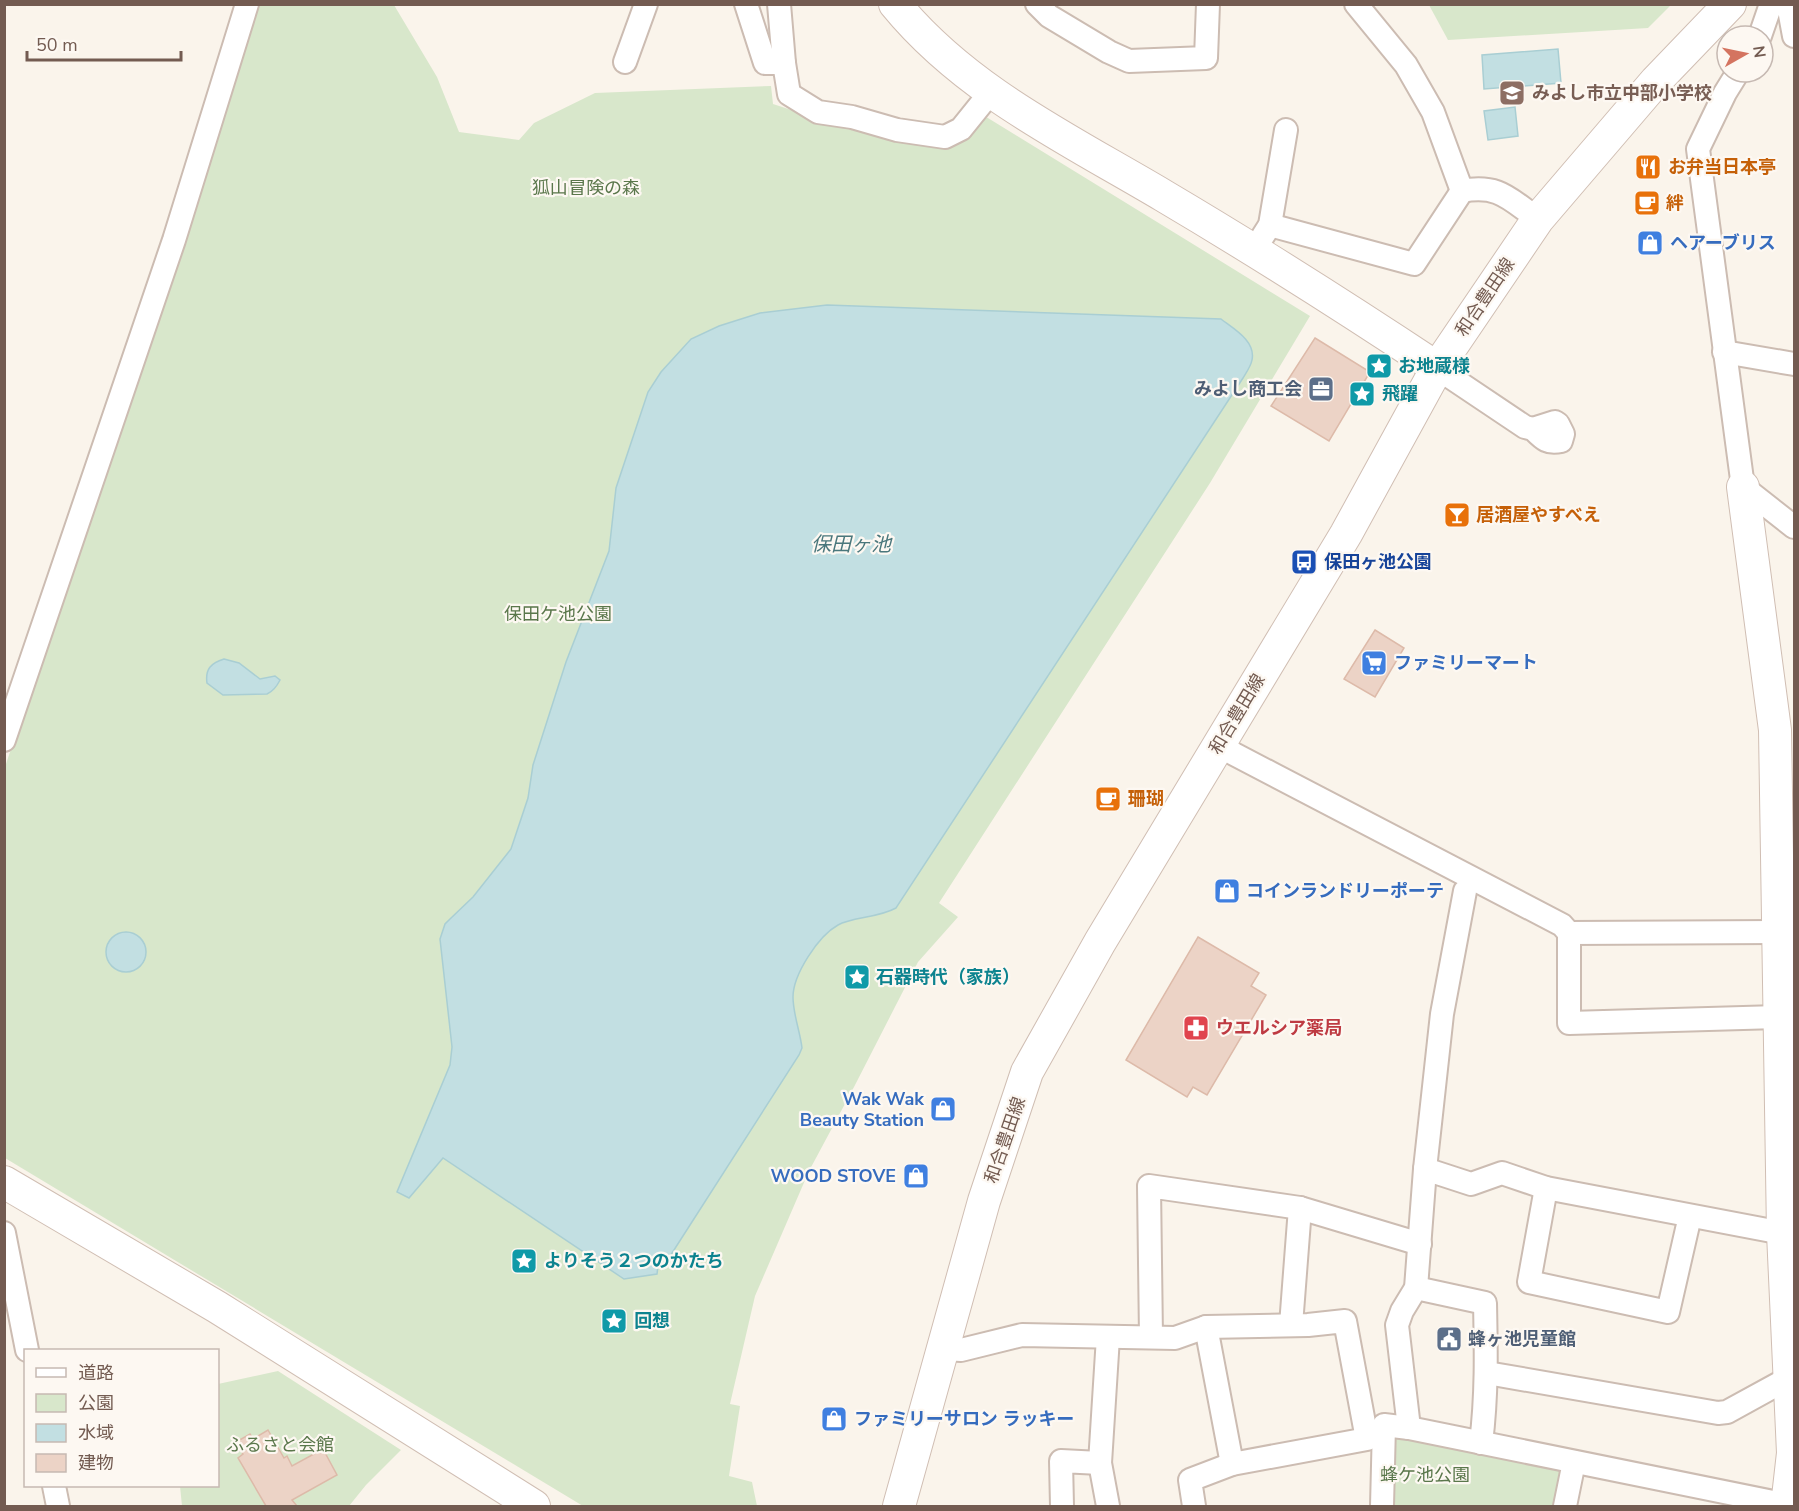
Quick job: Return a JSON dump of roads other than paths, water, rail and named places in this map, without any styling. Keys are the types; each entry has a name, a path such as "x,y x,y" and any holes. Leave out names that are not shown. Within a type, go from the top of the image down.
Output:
{"street":[{"path":"4,740 174,240 247,4"},
{"path":"625,62 646,4"},
{"path":"746,4 765,63 784,63"},
{"path":"779,4 789,94 818,112 852,117 897,130 945,137 961,129 990,93"},
{"path":"895,4 917,31 990,93 1263,237 1437,368 1525,427 1533,429"},
{"path":"1036,4 1049,16 1109,52 1129,61 1206,58 1208,4"},
{"path":"1356,4 1406,65 1433,112 1462,191"},
{"name":"和合豊田線","path":"899,1506 945,1349 984,1201 1028,1072 1100,942 1346,534 1437,368 1538,219 1656,81 1730,4"},
{"path":"1764,24 1771,4"},
{"path":"1788,4 1794,36"},
{"path":"1382,1506 1384,1425 1409,1428 1787,1506 1793,1453 1789,1378 1789,1281 1783,1233 1777,932 1786,853 1774,730 1698,149 1731,84"},
{"path":"1263,237 1286,130"},
{"path":"1263,237 1414,264 1462,191 1479,188 1496,190 1538,219"},
{"path":"1724,352 1794,364"},
{"path":"1743,487 1794,526"},
{"path":"1219,744 1234,754 1562,925 1569,933 1569,1023 1778,1017"},
{"path":"1409,1428 1397,1325 1402,1311 1416,1288 1425,1169 1442,1014 1465,891"},
{"path":"1569,933 1777,932"},
{"path":"1425,1169 1471,1184 1502,1173 1546,1188 1783,1233"},
{"path":"4,1182 216,1308 534,1506"},
{"path":"1151,1337 1149,1186 1300,1208 1420,1245"},
{"path":"1546,1188 1529,1282 1668,1312 1690,1216"},
{"path":"1291,1325 1300,1208"},
{"path":"4,1233 27,1349"},
{"path":"1416,1288 1485,1303 1487,1373 1480,1443"},
{"path":"945,1349 961,1350 1022,1335 1175,1338 1206,1327 1345,1321 1367,1440 1232,1464 1190,1480 1194,1506"},
{"path":"1206,1327 1232,1464"},
{"path":"1108,1336 1101,1463 1108,1506"},
{"path":"1487,1373 1718,1413 1727,1412 1789,1378"},
{"path":"1062,1506 1061,1461 1101,1463"},
{"path":"1565,1506 1574,1462"},
{"path":"54,1487 58,1506"}],"water":[{"path":"1558,49 1561,83 1484,89 1482,55"},
{"path":"1515,107 1518,136 1488,140 1484,111"},
{"name":"保田ヶ池","path":"827,305 1221,319 1238,331 1247,341 1251,347 1252,360 1243,378 896,908 838,925 830,930 808,957 797,978 793,997 802,1048 799,1055 665,1264 658,1266 657,1274 624,1279 443,1158 409,1198 397,1192 450,1065 452,1047 440,939 445,924 473,897 511,849 528,798 533,765 566,662 609,551 616,488 648,392 661,372 691,339 719,326 760,313"},
{"path":"224,659 239,663 260,679 275,676 280,680 267,694 223,695 207,683 207,674 210,667"},
{"path":"126,932 140,938 146,952 140,966 126,972 112,966 106,952 112,938"}],"place":[{"name":"みよし市立中部小学校","path":"1512,93"},
{"name":"お弁当日本亭","path":"1648,167"},
{"name":"絆","path":"1647,203"},
{"name":"ヘアーブリス","path":"1650,243"},
{"name":"お地蔵様","path":"1379,366"},
{"name":"みよし商工会","path":"1321,389"},
{"name":"飛躍","path":"1362,394"},
{"name":"居酒屋やすべえ","path":"1457,515"},
{"name":"保田ヶ池公園","path":"1304,562"},
{"name":"ファミリーマート","path":"1374,663"},
{"name":"珊瑚","path":"1108,799"},
{"name":"コインランドリーポーテ","path":"1227,891"},
{"name":"石器時代（家族）","path":"857,977"},
{"name":"ウエルシア薬局","path":"1196,1028"},
{"name":"Wak Wak Beauty Station","path":"943,1109"},
{"name":"WOOD STOVE","path":"916,1176"},
{"name":"よりそう２つのかたち","path":"524,1261"},
{"name":"回想","path":"614,1321"},
{"name":"蜂ヶ池児童館","path":"1449,1339"},
{"name":"ファミリーサロン ラッキー","path":"834,1419"}],"park label":[{"name":"狐山冒険の森","path":"586,188"},
{"name":"保田ケ池公園","path":"558,614"},
{"name":"ふるさと会館","path":"280,1445"},
{"name":"蜂ケ池公園","path":"1425,1475"}]}
